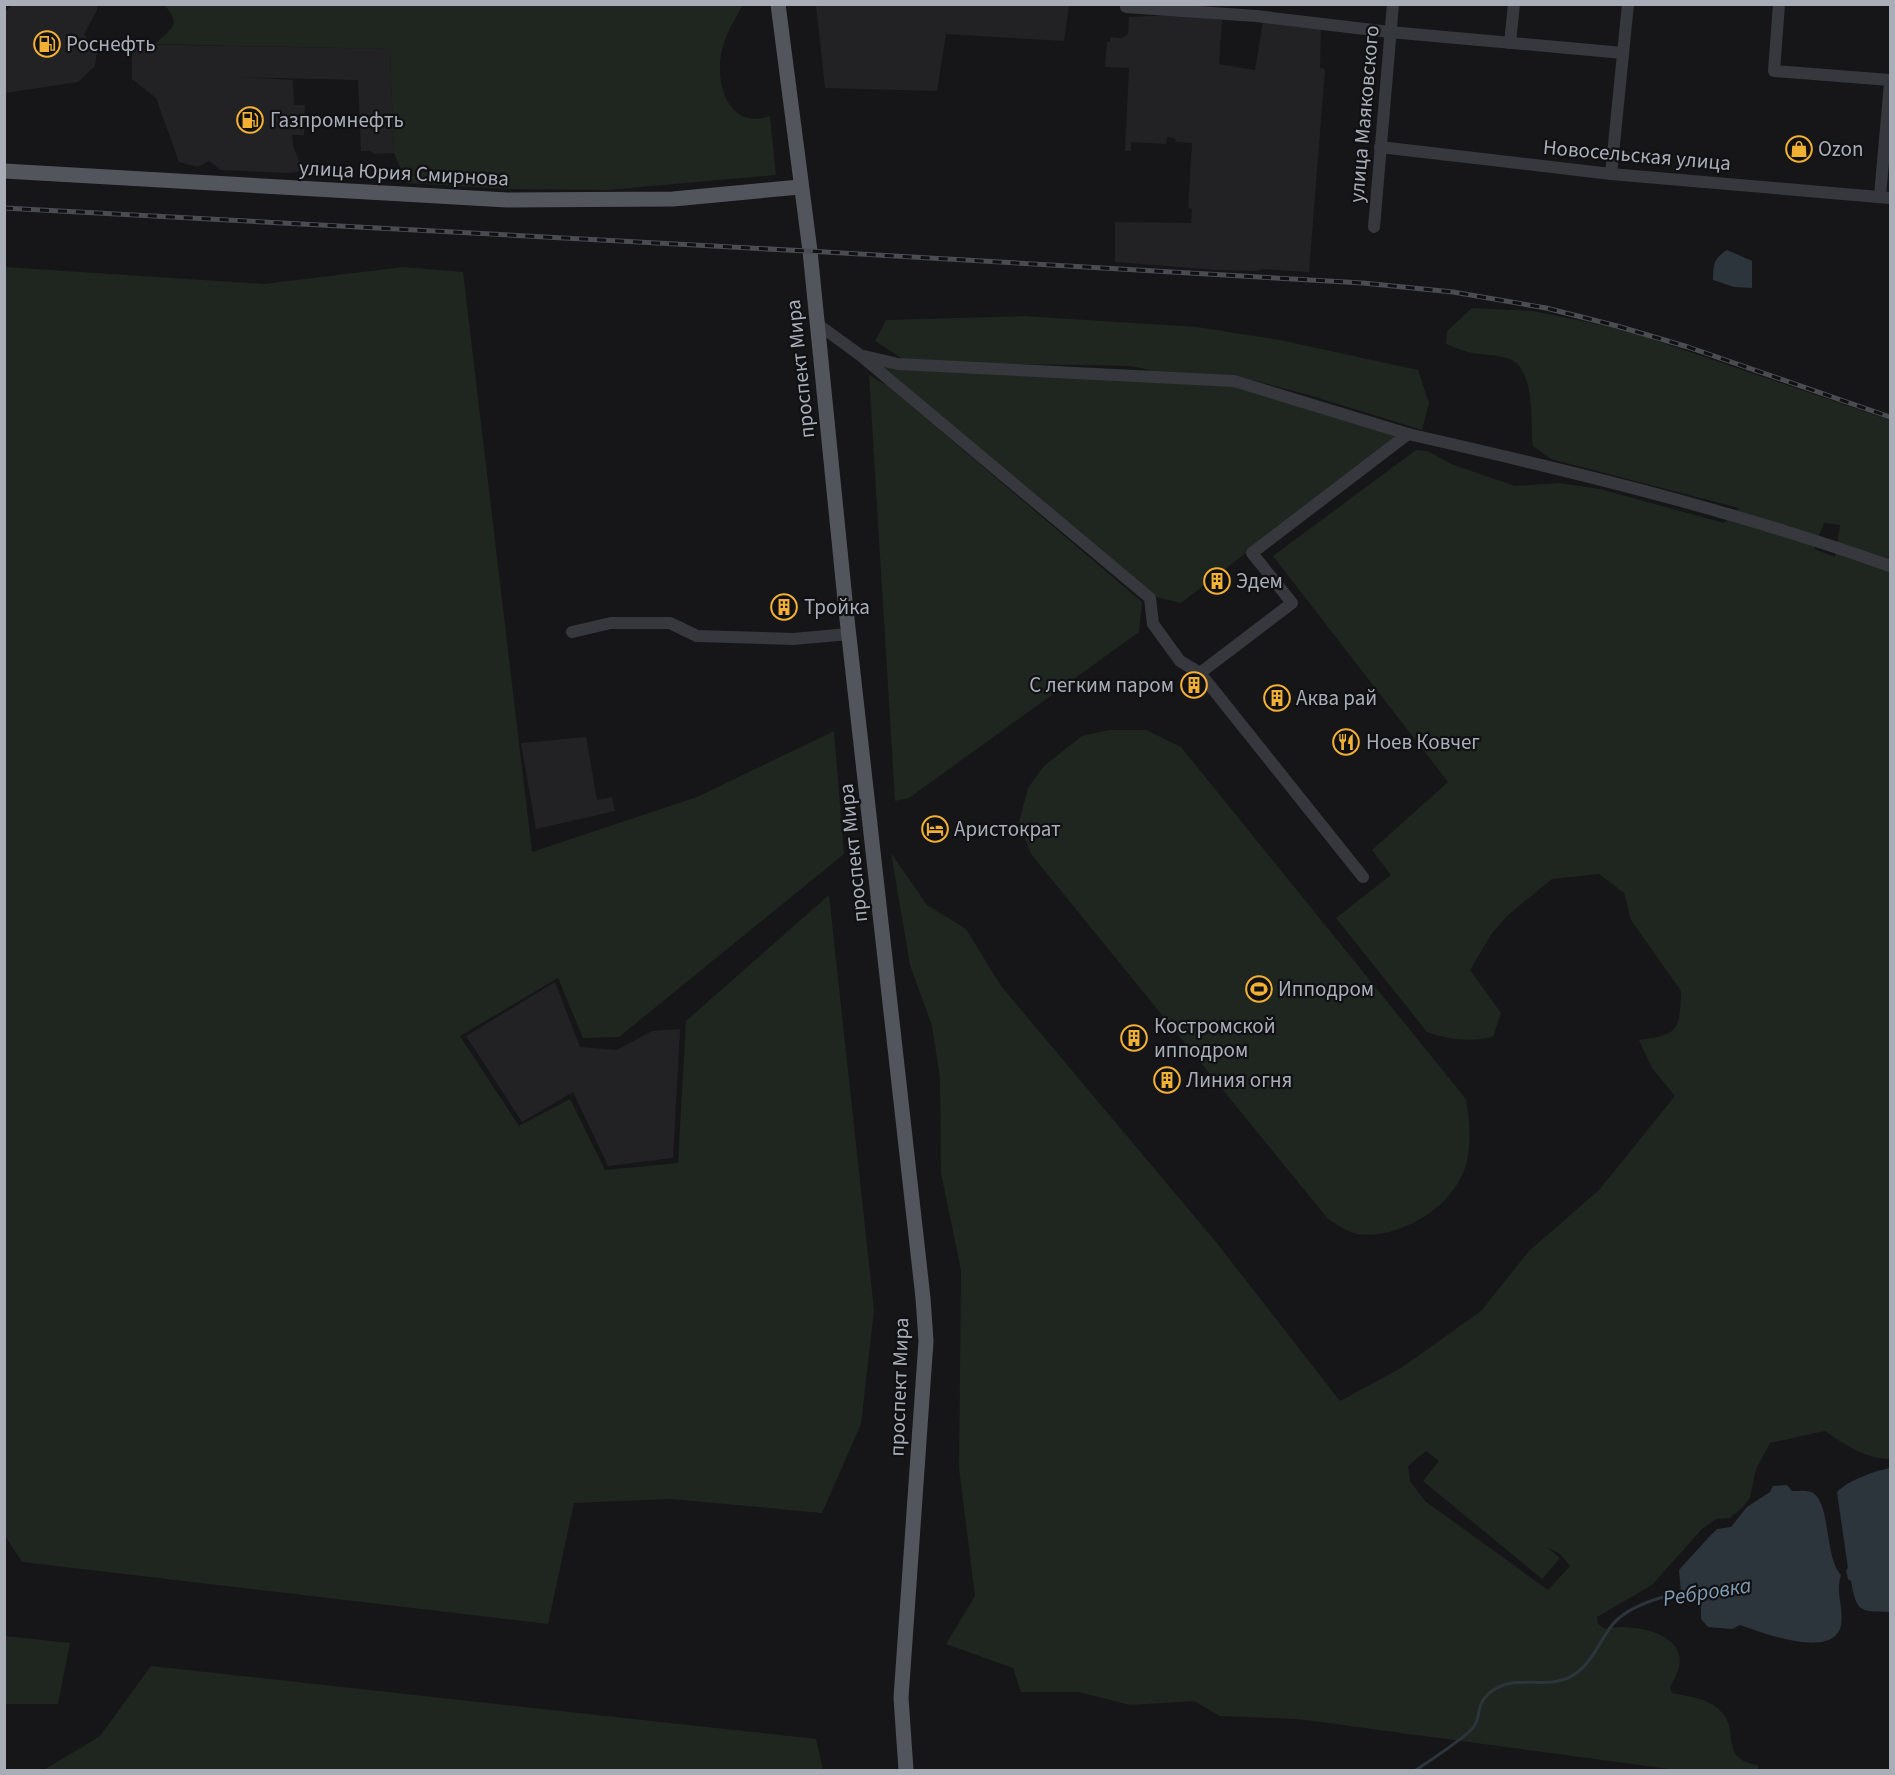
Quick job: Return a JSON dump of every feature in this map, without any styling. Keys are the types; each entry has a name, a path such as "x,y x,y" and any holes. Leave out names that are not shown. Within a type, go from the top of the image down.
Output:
{"main road":[{"name":"проспект Мира","path":"778,4 816,322 923,1298 926,1341 901,1698 906,1770"},
{"name":"улица Юрия Смирнова","path":"4,171 507,200 673,199 800,187"}],"street":[{"name":"улица Маяковского","path":"1374,227 1393,4"},
{"path":"1510,43 1514,4"},
{"path":"1611,174 1628,4"},
{"path":"1779,4 1774,71 1890,82 1885,197"},
{"path":"1126,6 1257,10 1390,32 1623,53"},
{"name":"Новосельская улица","path":"1380,147 1611,174 1885,197"},
{"path":"816,322 860,355 1150,598 1153,624 1180,661 1200,673 1363,877"},
{"path":"860,355 898,364 1234,381 1408,434 1583,474 1808,537 1890,567"},
{"path":"1200,673 1292,603 1252,554 1408,434"},
{"path":"572,632 611,623 670,623 697,636 793,639 849,634"}],"shaded area":[{"name":"Роснефть","path":"13,4 97,5 97,10 84,34 97,53 95,66 78,82 5,93 5,12"},
{"path":"816,4 1069,5 1064,41 946,34 937,91 825,88"},
{"path":"164,5 743,5 723,46 720,59 722,87 734,109 743,116 755,119 770,116 776,175 607,190 507,189 407,183 394,153 390,49 155,44 170,30 174,22"},
{"path":"1175,15 1222,20 1219,64 1255,70 1263,21 1321,26 1320,68 1325,69 1309,272 1263,269 1256,271 1218,270 1115,262 1115,222 1191,223 1192,209 1188,208 1192,143 1176,142 1175,138 1167,137 1166,144 1131,142 1131,151 1125,151 1129,68 1105,67 1107,42 1110,42 1110,37 1122,38 1128,34 1129,17"},
{"path":"132,44 390,49 394,153 374,154 370,151 361,151 358,80 238,77 293,80 294,105 305,105 304,135 292,135 293,146 303,171 287,173 221,170 209,161 198,167 179,162 156,98 132,79"},
{"path":"5,267 264,284 403,267 463,272 532,852 697,797 834,731 844,854 619,1037 583,1038 558,978 460,1036 519,1126 570,1099 605,1170 678,1163 686,1021 829,895 874,1310 861,1424 822,1513 671,1499 574,1503 548,1624 22,1562 5,1536"},
{"path":"1472,308 1533,311 1625,330 1890,420 1890,1459 1864,1454 1825,1431 1770,1443 1756,1469 1750,1498 1743,1507 1730,1518 1716,1519 1702,1529 1652,1585 1597,1617 1598,1624 1605,1629 1624,1627 1648,1630 1659,1634 1675,1646 1680,1663 1670,1687 1672,1693 1700,1699 1719,1709 1728,1722 1734,1752 1746,1762 1758,1765 1758,1770 1676,1770 1298,1719 1220,1716 1194,1701 1130,1705 1079,1692 1021,1692 1013,1668 946,1644 975,1596 959,1468 961,1270 941,1173 940,1078 932,1026 910,965 891,853 927,905 966,929 1001,986 1216,1242 1340,1401 1401,1368 1481,1311 1529,1251 1599,1190 1675,1096 1652,1068 1639,1040 1662,1036 1674,1029 1680,1015 1681,991 1631,920 1624,893 1599,874 1552,879 1508,915 1492,933 1470,970 1501,1013 1493,1037 1484,1039 1443,1037 1427,1032 1336,918 1391,875 1372,850 1448,782 1273,556 1416,450 1428,451 1451,464 1515,486 1559,483 1600,489 1724,523 1739,508 1551,459 1533,446 1528,386 1518,365 1510,359 1472,353 1446,344 1447,331","holes":["1824,523 1840,525 1835,557 1814,549","1426,1451 1439,1461 1423,1481 1542,1579 1560,1558 1547,1547 1560,1554 1570,1566 1548,1590 1425,1501 1410,1481 1408,1466"]},
{"path":"1025,316 1197,327 1280,340 1418,370 1429,403 1422,430 1309,395 1233,375 1162,373 1131,366 908,362 875,341 886,320"},
{"path":"880,366 1234,385 1401,434 1181,603 1152,596"},
{"path":"869,375 888,386 1142,602 1139,632 909,798 895,801"},
{"name":"Ипподром","path":"1109,730 1146,730 1181,747 1466,1099 1470,1134 1465,1168 1458,1183 1448,1196 1421,1219 1405,1227 1373,1235 1353,1233 1328,1219 1031,854 1019,822 1028,788 1044,766 1082,736"},
{"path":"586,737 597,800 612,797 615,811 536,829 521,743"},
{"path":"555,982 580,1047 617,1050 652,1031 680,1029 673,1158 608,1166 573,1092 522,1122 466,1036"},
{"path":"5,1636 70,1643 58,1704 5,1704"},
{"path":"151,1666 816,1739 823,1770 44,1770 100,1736"}],"water":[{"path":"1727,250 1752,261 1752,288 1734,287 1713,280 1715,262"},
{"path":"1890,1468 1890,1612 1872,1611 1858,1605 1851,1581 1848,1579 1837,1492 1862,1477"},
{"path":"1787,1485 1792,1491 1811,1492 1822,1505 1832,1555 1841,1575 1839,1588 1842,1619 1835,1636 1825,1641 1811,1643 1779,1638 1740,1625 1732,1629 1708,1627 1701,1619 1701,1605 1696,1598 1687,1597 1681,1592 1679,1570 1717,1529 1731,1527 1747,1507 1770,1492 1773,1486"}],"waterway":[{"name":"Ребровка","path":"1416,1770 1471,1730 1475,1725 1483,1700 1495,1689 1515,1683 1557,1681 1567,1678 1578,1672 1608,1630 1627,1612 1645,1603 1683,1592"}],"railway":[{"path":"4,208 1363,283 1453,292 1546,308 1617,326 1688,347 1890,417"}],"place":[{"name":"Роснефть","path":"47,44"},
{"name":"Газпромнефть","path":"250,120"},
{"name":"Ozon","path":"1799,149"},
{"name":"Эдем","path":"1217,581"},
{"name":"Тройка","path":"784,607"},
{"name":"С легким паром","path":"1194,685"},
{"name":"Аква рай","path":"1277,698"},
{"name":"Ноев Ковчег","path":"1346,742"},
{"name":"Аристократ","path":"935,829"},
{"name":"Ипподром","path":"1259,989"},
{"name":"Костромской ипподром","path":"1134,1038"},
{"name":"Линия огня","path":"1167,1080"}]}
